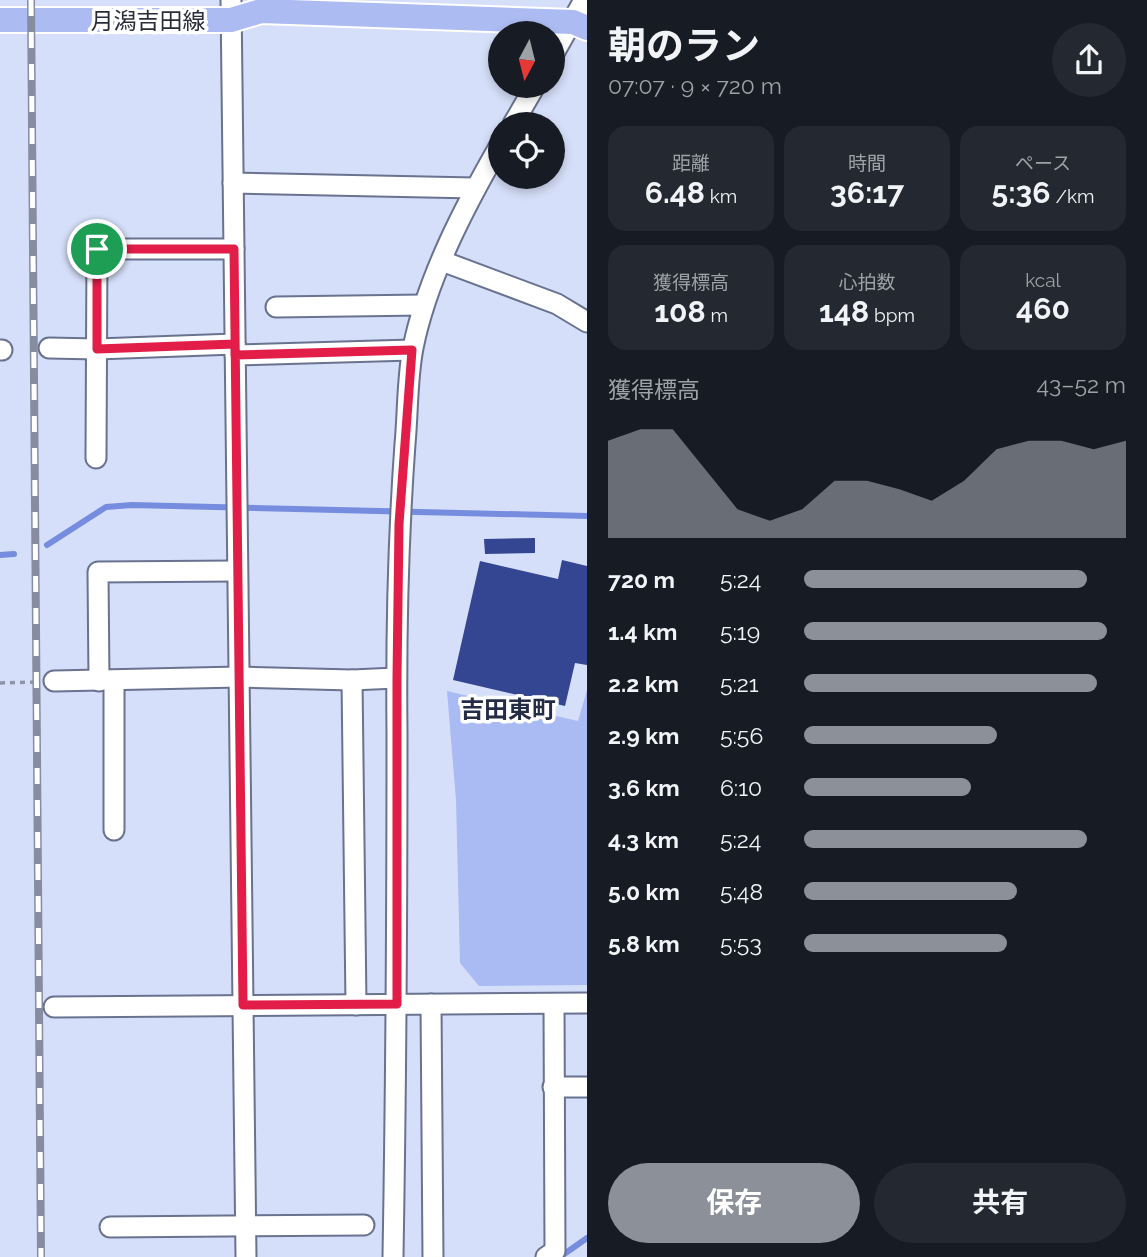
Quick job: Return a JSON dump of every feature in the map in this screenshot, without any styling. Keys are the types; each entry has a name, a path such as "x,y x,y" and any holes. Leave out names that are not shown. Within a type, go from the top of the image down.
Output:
{"main road":[{"name":"月潟吉田線","path":"0,20 231,10 472,9 581,17"}],"street":[{"path":"231,10 246,1257"},
{"path":"565,39 581,17"},
{"path":"393,1257 399,524 412,350 423,305 475,188 488,166"},
{"path":"233,183 475,188"},
{"path":"96,458 97,249 234,249"},
{"path":"442,261 557,304 587,322"},
{"path":"276,307 423,305"},
{"path":"49,348 412,350"},
{"path":"114,830 107,681 98,572 237,571"},
{"path":"54,681 239,677 352,680 397,678"},
{"path":"352,680 356,1005"},
{"path":"54,1007 587,1003"},
{"path":"431,1004 433,1257"},
{"path":"545,1257 555,1251 554,1004"},
{"path":"553,1087 587,1087"},
{"path":"110,1227 363,1225"}],"path":[{"path":"0,683 54,681"}],"shaded area":[{"path":"587,690 587,985 479,986 460,963 456,800 447,691 578,721"}],"building":[{"path":"535,538 535,553 485,554 484,539"},
{"path":"562,560 587,566 587,665 575,663 565,706 453,680 480,561 558,579"}],"waterway":[{"path":"47,545 106,507 132,505 587,516"},
{"path":"0,555 14,554"},
{"path":"560,1257 587,1238"}],"railway":[{"path":"31,0 41,1257"}],"district":[{"name":"吉田東町","path":"508,709"}],"route":[{"path":"97,249 97,349 235,344 235,355 412,350 399,524 397,1004 243,1005 237,571 236,414 235,344 234,249 97,249"}]}
